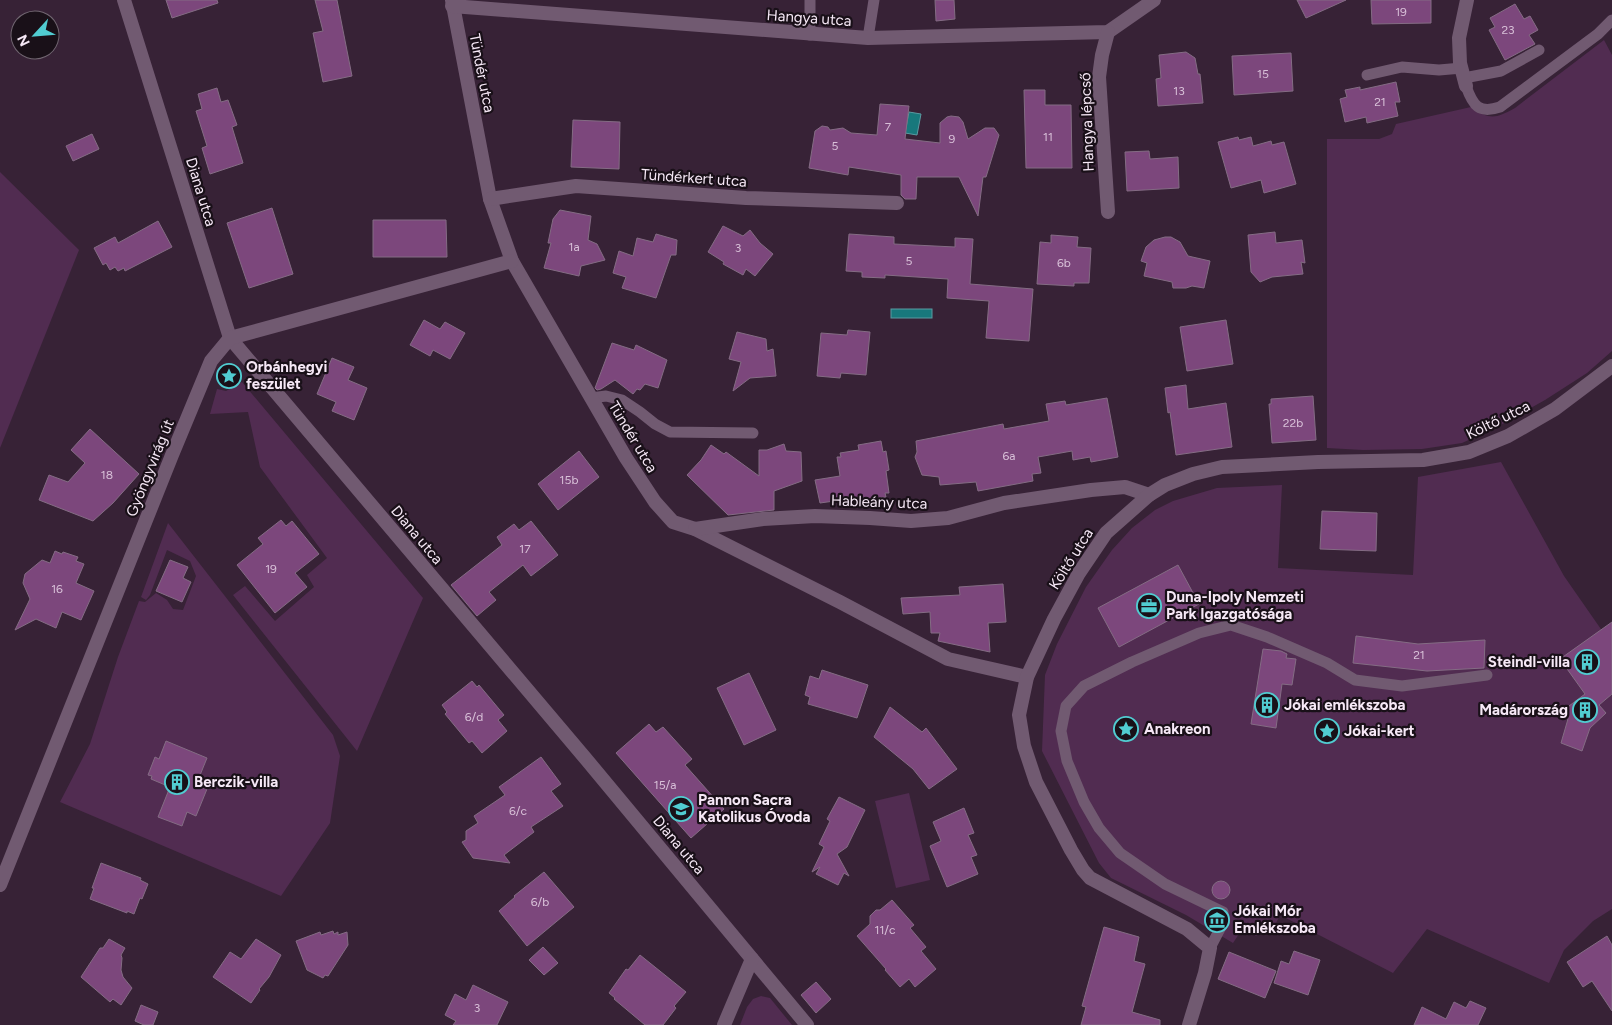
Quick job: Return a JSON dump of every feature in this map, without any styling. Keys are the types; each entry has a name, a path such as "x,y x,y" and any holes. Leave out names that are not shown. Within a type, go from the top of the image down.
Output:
{"street":[{"name":"Diana utca","path":"124,0 230,338 586,759 807,1025"},
{"path":"1108,32 1154,0"},
{"path":"1464,77 1460,62 1459,38 1466,0"},
{"name":"Hangya utca","path":"452,3 810,35 868,38 1108,32"},
{"name":"Tündér utca","path":"452,3 490,199 512,261 626,458 654,502 672,522 696,529 948,659 1027,677"},
{"name":"Hangya lépcső","path":"1108,32 1099,77 1108,212"},
{"name":"Tündérkert utca","path":"490,199 576,186 746,198 897,203"},
{"path":"230,338 512,261"},
{"name":"Gyöngyvirág út","path":"0,885 67,714 183,429 212,361 230,338"},
{"name":"Költő utca","path":"1210,948 1187,929 1090,878 1071,850 1036,782 1024,746 1019,715 1027,677 1054,619 1079,573 1106,532 1149,495 1165,485 1193,474 1222,467 1318,462 1422,460 1469,452 1508,436 1555,409 1612,366"},
{"name":"Hableány utca","path":"696,529 763,519 815,516 911,521 948,518 1004,504 1116,487 1125,487 1149,495"},
{"path":"1189,1025 1205,973 1210,948"},
{"path":"724,1025 752,959"}],"lane":[{"path":"810,0 810,35"},
{"path":"868,38 874,0"},
{"path":"1464,77 1474,104 1482,110 1490,110 1500,106 1598,34 1612,20"},
{"path":"1367,75 1402,67 1439,70 1464,77 1501,71 1539,50"},
{"path":"591,398 606,396 622,400 655,424 670,432 752,433"},
{"path":"1210,948 1222,925 1223,912 1165,884 1120,854 1099,828 1084,802 1067,761 1061,730 1066,706 1084,686 1132,662 1199,633 1231,625 1327,663 1355,680 1402,686 1487,675"}],"shaded area":[{"path":"1604,40 1612,55 1612,351 1587,373 1545,400 1497,427 1462,443 1422,449 1363,450 1327,448 1327,139 1379,139 1392,134 1396,124 1471,107 1488,116 1497,116 1515,108"},
{"path":"909,112 921,114 917,135 905,133"},
{"path":"0,172 79,250 0,448"},
{"path":"891,309 932,309 932,318 891,318"},
{"path":"242,382 423,598 357,751 233,595 245,586 275,621 314,587 307,575 327,558 260,467 248,412 210,414 217,389 226,391"},
{"name":"Jókai-kert","path":"1501,462 1564,576 1612,645 1612,909 1593,921 1564,950 1549,983 1427,929 1393,973 1280,915 1274,927 1256,936 1243,928 1233,943 1186,915 1111,878 1099,863 1042,751 1045,675 1057,644 1086,587 1112,550 1132,528 1155,510 1173,501 1217,488 1282,485 1278,568 1413,575 1418,477"},
{"path":"168,523 333,735 340,756 330,823 281,896 60,802 90,744 118,657 139,601 145,602 156,593 167,600 173,609 183,610 196,576 190,561 167,550 150,595 146,600 141,597"},
{"path":"909,793 930,880 896,888 875,801"},
{"path":"761,996 770,998 792,1025 740,1025 747,1007 753,999"}],"building":[{"path":"166,0 217,0 218,3 172,18"},
{"path":"315,0 337,0 352,76 323,82 313,33 323,31"},
{"path":"935,0 954,0 955,19 936,21"},
{"path":"1297,0 1346,0 1306,18"},
{"path":"1371,0 1431,0 1431,23 1372,24"},
{"path":"1515,4 1524,19 1530,16 1538,30 1529,35 1535,44 1505,60 1489,30 1495,27 1490,18"},
{"path":"1186,52 1195,58 1198,74 1200,74 1203,103 1158,106 1156,79 1161,78 1159,55"},
{"path":"1291,53 1293,91 1234,95 1232,56"},
{"path":"1396,82 1400,102 1395,102 1398,116 1367,123 1366,117 1345,122 1340,99 1347,97 1345,90 1360,87 1360,90"},
{"path":"217,88 221,102 228,100 237,125 232,127 243,163 210,174 202,148 207,146 196,111 202,109 198,94"},
{"path":"1024,90 1045,90 1045,105 1071,105 1072,168 1026,168"},
{"path":"880,104 909,106 905,139 940,143 940,123 951,116 959,117 963,122 968,139 985,128 994,128 999,135 986,177 983,177 978,216 959,177 917,177 916,199 905,199 901,195 901,175 849,167 848,175 809,168 815,131 822,126 828,127 830,130 843,128 851,133 877,135"},
{"path":"573,120 620,122 619,169 571,167"},
{"path":"92,134 99,149 73,161 66,146"},
{"path":"1238,137 1239,140 1251,137 1253,146 1271,141 1272,145 1284,142 1296,184 1264,193 1261,180 1231,188 1218,142"},
{"path":"1149,151 1150,159 1178,157 1179,188 1127,191 1125,152"},
{"path":"272,208 293,274 249,288 227,223"},
{"path":"560,210 591,216 588,240 597,244 605,260 581,266 579,276 544,268 551,243 548,243 553,219"},
{"path":"373,220 446,220 447,257 373,257"},
{"path":"158,221 172,247 125,271 124,268 118,271 115,267 110,270 106,263 103,265 94,248 115,237 118,243"},
{"path":"723,226 743,236 750,230 760,243 773,254 755,276 746,269 743,275 723,264 724,262 708,252"},
{"path":"1275,232 1276,243 1302,240 1305,263 1301,262 1303,274 1272,277 1260,282 1251,272 1248,235"},
{"path":"656,234 677,240 676,255 671,255 656,298 622,288 626,277 613,273 619,251 633,256 637,238 653,242"},
{"path":"849,234 894,237 894,244 955,247 955,238 973,239 970,284 1033,289 1029,341 986,338 989,301 947,298 948,279 885,275 885,278 862,277 862,272 846,271"},
{"path":"1051,235 1078,237 1077,247 1091,248 1089,283 1074,283 1074,286 1037,284 1040,242 1051,243"},
{"path":"1171,237 1180,242 1188,256 1210,261 1204,288 1192,286 1173,288 1172,282 1144,276 1147,263 1141,261 1146,247 1154,240"},
{"path":"424,320 440,329 445,322 465,333 450,359 433,350 430,356 410,345"},
{"path":"1226,320 1233,364 1187,371 1180,327"},
{"path":"848,330 870,332 866,375 841,373 840,378 817,376 821,333 847,335"},
{"path":"737,332 766,339 767,351 773,349 776,376 750,378 733,391 741,362 729,359"},
{"path":"612,343 634,350 636,345 667,360 658,388 645,384 633,394 615,380 597,390 595,388"},
{"path":"332,358 354,367 348,380 367,388 354,420 332,411 336,402 317,394"},
{"path":"1186,385 1188,409 1226,403 1232,447 1176,455 1165,388"},
{"path":"1313,396 1316,440 1272,443 1269,404 1271,404 1271,399"},
{"path":"1107,398 1118,457 1091,462 1090,457 1073,460 1072,451 1038,457 1041,473 1032,474 1033,481 978,491 976,482 940,485 939,477 922,475 915,457 917,452 916,441 1003,424 1004,429 1049,421 1046,404 1065,401 1066,405"},
{"path":"90,429 139,474 113,503 93,521 39,500 49,475 68,482 85,463 71,450"},
{"path":"881,441 883,452 886,451 889,470 886,471 889,493 885,493 886,497 864,500 863,497 820,503 815,480 840,476 837,457 841,457 840,453 859,450 858,445"},
{"path":"784,444 786,451 801,452 802,481 774,491 774,510 728,515 687,475 701,460 711,445 724,454 726,452 759,476 759,450 767,450"},
{"path":"579,451 599,477 558,510 538,484"},
{"path":"1322,511 1377,513 1376,551 1320,549"},
{"path":"281,520 286,526 292,521 319,554 295,573 307,587 275,613 237,565 263,544 258,538"},
{"path":"531,521 558,555 531,576 523,565 489,592 496,600 477,616 451,585 502,545 497,537 514,524 519,530"},
{"path":"55,551 78,557 76,561 84,564 76,583 94,591 81,620 62,612 56,628 36,619 15,630 30,599 23,583 25,574 42,560 50,563"},
{"path":"170,560 188,567 183,578 191,582 182,602 156,591"},
{"name":"Duna-Ipoly Nemzeti Park Igazgatósága","path":"1178,565 1199,604 1119,647 1098,608"},
{"path":"1003,584 1006,622 988,623 990,652 938,641 940,633 931,633 930,612 903,614 901,598 960,595 959,587"},
{"path":"1612,622 1612,694 1599,705 1606,713 1590,728 1582,751 1561,743 1568,719 1565,718 1569,706 1585,694 1560,659"},
{"path":"1356,636 1418,644 1485,640 1484,668 1427,671 1353,663"},
{"name":"Jókai emlékszoba","path":"1263,649 1281,651 1287,654 1286,658 1296,659 1292,685 1282,684 1276,728 1251,724"},
{"path":"822,670 868,685 857,718 808,704 810,697 805,695 810,676 819,679"},
{"path":"749,673 776,730 744,745 717,688"},
{"path":"472,681 477,687 479,685 504,715 498,720 507,731 482,753 472,741 469,743 445,714 447,712 442,705"},
{"path":"890,707 922,732 926,728 957,769 929,789 913,769 874,737"},
{"path":"649,724 656,732 663,727 692,759 685,765 724,809 691,838 616,753"},
{"name":"Berczik-villa","path":"166,741 207,758 196,785 207,789 196,816 187,812 182,826 158,817 170,787 151,779 152,776 148,775 155,757 159,759"},
{"path":"541,757 561,784 551,791 563,806 531,827 534,832 504,855 510,863 473,858 462,842 466,840 466,831 478,823 474,816 505,795 499,787"},
{"path":"839,797 865,810 847,847 837,854 849,876 844,873 838,885 816,874 820,867 812,872 824,847 819,844 830,821 827,819"},
{"path":"964,808 974,833 968,835 977,855 971,857 978,874 947,887 930,846 941,841 933,822"},
{"path":"101,863 141,878 140,880 148,884 134,914 90,899"},
{"path":"544,872 574,907 527,946 499,911 514,896"},
{"path":"1221,881 1227,884 1230,890 1227,896 1221,899 1215,896 1212,890 1215,884"},
{"path":"892,900 914,925 910,928 926,947 921,951 936,969 915,987 909,979 900,987 857,936 870,924 870,916"},
{"path":"1104,927 1139,937 1134,961 1145,964 1132,1012 1160,1020 1160,1025 1081,1025 1086,1007 1082,1006"},
{"path":"333,931 334,934 338,932 338,935 347,932 348,945 328,976 325,975 323,978 307,970 296,941 320,932 321,935"},
{"path":"1607,936 1612,945 1612,1011 1592,981 1583,987 1567,962"},
{"path":"109,939 125,948 121,955 121,970 123,977 132,988 121,1005 113,999 110,1002 81,977 100,948 103,948"},
{"path":"256,939 281,955 251,1003 213,977 230,952 241,959"},
{"path":"543,947 558,963 544,975 529,960"},
{"path":"1294,951 1320,960 1308,995 1274,983 1281,961 1289,964"},
{"path":"1229,952 1276,971 1265,998 1218,979"},
{"path":"640,955 686,992 674,1006 676,1008 663,1025 645,1025 609,993 626,969 628,970"},
{"path":"816,982 831,999 816,1013 801,995"},
{"path":"473,985 508,1002 497,1025 453,1025 456,1021 445,1015 455,994 466,1000"},
{"path":"1470,1001 1486,1008 1478,1025 1414,1025 1422,1007 1446,1019 1454,1002 1466,1008"},
{"path":"141,1005 158,1012 153,1025 144,1025 135,1021"}],"place":[{"name":"Orbánhegyi feszület","path":"229,376"},
{"name":"Duna-Ipoly Nemzeti Park Igazgatósága","path":"1149,606"},
{"name":"Steindl-villa","path":"1587,662"},
{"name":"Jókai emlékszoba","path":"1267,705"},
{"name":"Madárország","path":"1585,710"},
{"name":"Anakreon","path":"1126,729"},
{"name":"Jókai-kert","path":"1327,731"},
{"name":"Berczik-villa","path":"177,782"},
{"name":"Pannon Sacra Katolikus Óvoda","path":"681,809"},
{"name":"Jókai Mór Emlékszoba","path":"1217,920"}]}
